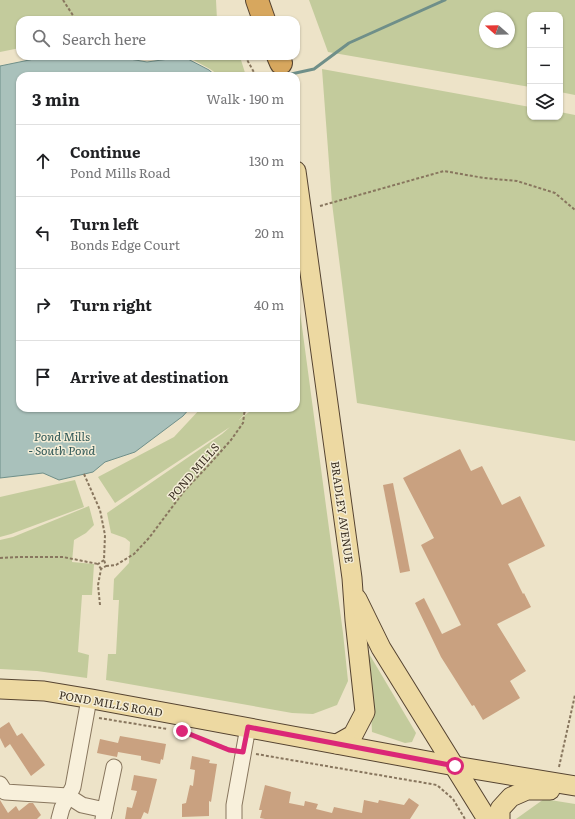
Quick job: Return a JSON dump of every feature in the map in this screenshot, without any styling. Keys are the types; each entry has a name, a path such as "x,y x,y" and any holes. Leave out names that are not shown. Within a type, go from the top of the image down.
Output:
{"highway":[{"path":"257,0 263,16"}],"main road":[{"path":"268,0 274,16"},
{"name":"BRADLEY AVENUE","path":"300,200 353,591 381,648 488,819"},
{"path":"337,744 353,735 365,712 353,591"},
{"name":"POND MILLS ROAD","path":"0,689 44,691 87,707 248,727 455,766 575,786"},
{"path":"500,819 500,809 511,797 527,790 575,790"}],"street":[{"path":"59,819 62,808 73,787 87,707"},
{"path":"234,819 234,805 248,727"},
{"path":"0,784 5,792 68,796 82,805 104,814 114,767"}],"path":[{"path":"63,0 73,16"},
{"path":"246,60 254,72"},
{"path":"320,206 444,171 484,178 517,181 555,193 575,210"},
{"name":"POND MILLS","path":"101,569 106,566 116,564 134,554 149,538 185,490 235,434 243,423 244,412"},
{"path":"84,474 100,510 105,535 104,560 106,566"},
{"path":"0,558 63,557 98,564 104,560"},
{"path":"98,564 101,569 98,585 100,605"},
{"path":"559,767 575,695"},
{"path":"87,707 167,729"},
{"path":"182,731 229,750 437,785 453,798 466,819"}],"green space":[{"path":"0,0 216,0 217,16 16,16 16,49 0,52"},
{"path":"309,0 575,0 575,95 563,93 563,12 527,12 527,86 328,52"},
{"path":"193,60 241,60 245,72 214,72"},
{"path":"322,69 527,106 527,120 563,120 563,113 575,115 575,441 357,403 332,203"},
{"path":"300,312 343,633 348,681 337,705 313,714 292,713 106,680 108,654 116,654 119,600 113,600 114,579 129,563 130,542 125,538 111,533 107,513 230,427 115,503 98,477 174,437 197,412 246,412 239,420 249,412 300,412"},
{"path":"75,480 84,507 0,537 0,497"},
{"path":"89,506 94,525 86,533 74,540 72,562 94,564 92,595 82,595 78,652 89,655 87,678 37,671 0,669 0,540 13,537"},
{"path":"368,652 416,733 412,742 405,743 372,732"},
{"path":"544,799 575,804 575,819 516,819"}],"water":[{"name":"Pond Mills - South Pond","path":"29,60 135,60 147,62 162,60 190,60 211,72 16,72 16,412 186,412 135,452 105,462 93,472 59,480 43,473 0,478 0,66"}],"building":[{"path":"460,449 471,471 482,466 502,505 520,496 545,546 508,564 531,607 497,624 526,671 510,681 520,698 483,720 474,705 472,706 441,657 415,603 424,598 442,634 461,625 421,545 434,538 403,478"},
{"path":"393,483 410,571 400,573 383,485"},
{"path":"9,722 17,736 22,733 45,765 31,776 10,744 5,748 0,738 0,728"},
{"path":"120,736 166,744 163,760 161,759 160,764 141,760 141,756 118,752 117,757 97,753 100,739 118,743"},
{"path":"192,756 210,760 209,763 217,764 211,802 209,801 209,816 182,817 182,804 186,803 190,785 193,786 195,770 190,769"},
{"path":"134,775 157,779 148,814 144,812 141,819 125,819 127,807 132,808 137,791 131,790"},
{"path":"265,785 291,792 289,803 304,806 305,801 318,804 316,809 332,813 334,807 362,813 364,800 378,803 379,800 404,805 409,798 419,805 410,819 265,819 260,818 262,810 259,810"},
{"path":"0,800 8,813 16,806 19,811 29,803 33,803 41,815 37,819 0,819"}],"waterway":[{"path":"300,72 314,69 349,43 445,0"}],"route":[{"path":"182,731 229,750 243,752 248,727 455,766"}]}
